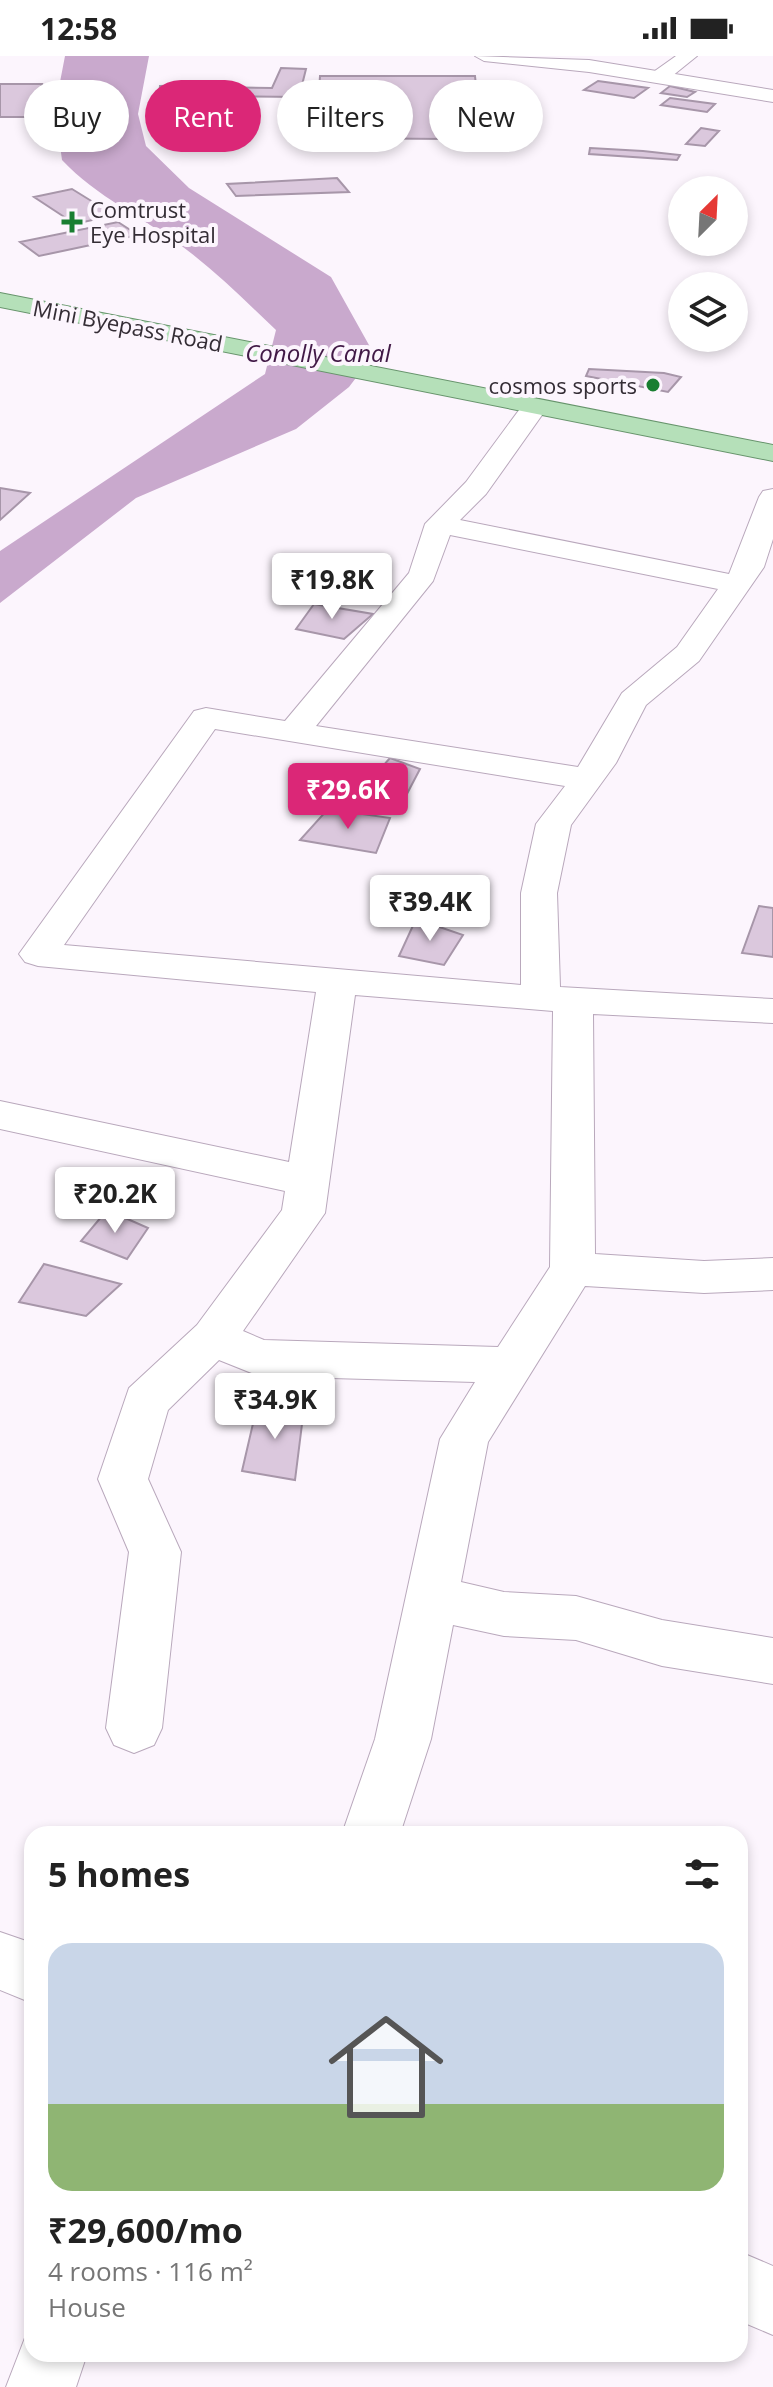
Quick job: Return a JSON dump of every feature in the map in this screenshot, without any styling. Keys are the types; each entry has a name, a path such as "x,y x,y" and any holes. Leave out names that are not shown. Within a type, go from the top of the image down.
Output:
{"main road":[{"name":"Mini Byepass Road","path":"0,300 773,453"}],"street":[{"path":"484,56 513,57 659,77 773,96"},
{"path":"659,77 688,56"},
{"path":"293,732 423,575 439,524 476,488 534,408"},
{"path":"374,1826 403,1739 464,1439 573,1269 557,1000 539,893 554,824 587,779 633,700 688,654 749,567 773,497"},
{"path":"439,524 737,584"},
{"path":"587,779 206,718 38,954 557,1000 773,1011"},
{"path":"134,1728 155,1552 123,1479 146,1401 213,1337 303,1213 337,982"},
{"path":"0,1115 307,1181"},
{"path":"573,1269 704,1277 773,1274"},
{"path":"213,1337 259,1358 512,1365"},
{"path":"432,1598 504,1614 576,1618 662,1643 773,1661"},
{"path":"0,1961 24,1970"},
{"path":"748,2290 773,2301"},
{"path":"41,2387 49,2362"}],"water":[{"name":"Conolly Canal","path":"65,56 149,56 138,114 145,152 152,152 189,188 331,277 374,354 349,387 296,429 136,498 0,603 0,551 265,374 276,330 196,257 105,196 62,160 61,152 129,152 129,80 60,80"}],"building":[{"path":"281,68 306,69 303,80 277,80 277,97 261,97 261,88 272,88"},
{"path":"320,76 475,76 475,80 429,80 429,139 413,139 413,80 320,80"},
{"path":"598,81 648,88 634,98 584,90"},
{"path":"0,84 24,84 24,117 0,117"},
{"path":"670,86 695,92 687,97 661,93"},
{"path":"670,98 715,104 707,112 661,105"},
{"path":"701,128 719,131 705,146 686,144"},
{"path":"590,148 680,155 677,160 589,154"},
{"path":"337,178 349,192 236,196 227,184"},
{"path":"72,189 114,215 75,224 34,197"},
{"path":"118,222 138,235 39,256 20,242"},
{"name":"cosmos sports","path":"589,369 664,373 681,377 668,392 586,376"},
{"path":"0,488 30,493 0,520"},
{"path":"314,604 373,614 344,639 296,629"},
{"path":"390,758 420,769 398,811 354,799"},
{"path":"328,809 390,818 376,853 300,840"},
{"path":"759,906 773,908 773,957 742,953"},
{"path":"416,919 463,935 444,965 399,956"},
{"path":"107,1210 148,1228 127,1259 81,1241"},
{"path":"44,1264 121,1284 86,1316 19,1302"},
{"path":"258,1402 304,1408 295,1480 242,1471"}],"place":[{"name":"Comtrust Eye Hospital","path":"72,222"},
{"name":"cosmos sports","path":"653,385"}]}
